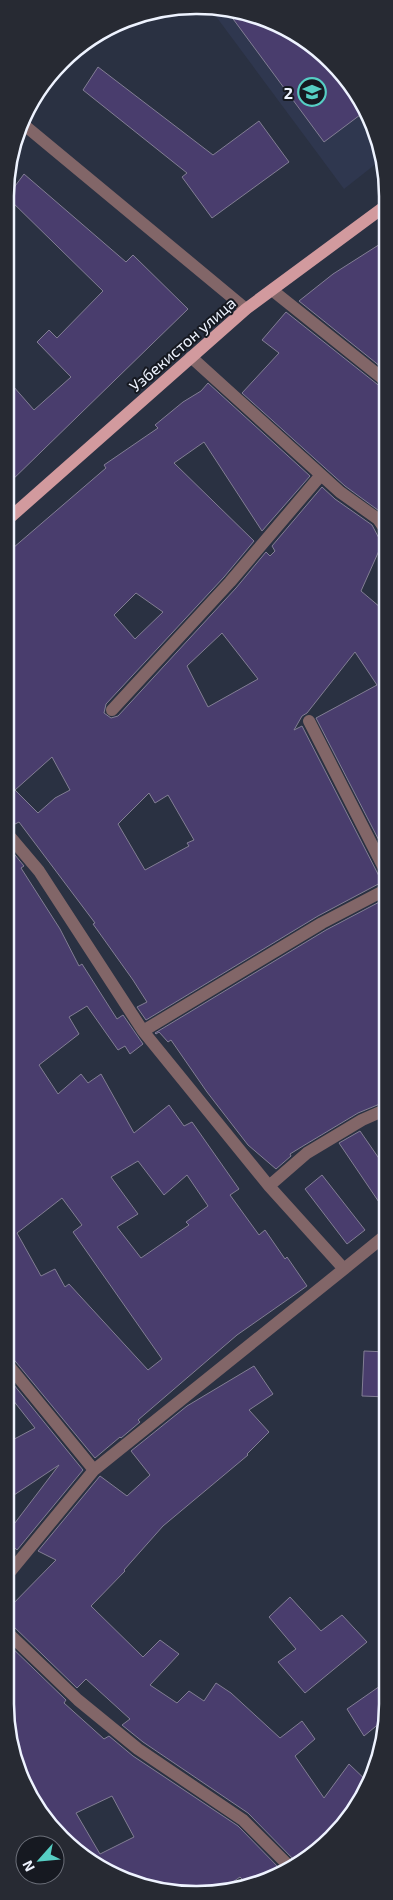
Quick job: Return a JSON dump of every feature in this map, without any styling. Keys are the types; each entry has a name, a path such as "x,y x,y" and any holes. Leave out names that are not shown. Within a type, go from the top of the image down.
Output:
{"main road":[{"name":"Узбекистон улица","path":"14,514 246,309 379,211"}],"street":[{"path":"28,128 246,309"},
{"path":"272,290 379,376"},
{"path":"191,357 340,492 379,520"},
{"path":"112,710 230,582 321,475"},
{"path":"309,721 379,858"},
{"path":"14,841 39,871 143,1031 269,1186 344,1269"},
{"path":"143,1031 322,923 379,893"},
{"path":"269,1186 307,1153 362,1120 379,1113"},
{"path":"14,1567 94,1470 379,1241"},
{"path":"14,1372 94,1470"},
{"path":"14,1638 93,1712 138,1749 243,1820 287,1863"}],"shaded area":[{"name":"2","path":"215,15 255,23 288,38 317,59 341,85 355,105 370,138 376,163 344,189"}],"building":[{"path":"232,17 255,23 288,38 317,59 341,85 360,115 324,142"},
{"path":"98,67 213,155 259,121 289,162 212,218 182,177 187,173 83,90"},
{"path":"24,174 126,262 133,255 188,309 14,478 14,387 34,410 71,377 37,342 49,330 57,338 103,291 14,204 14,188"},
{"path":"379,245 379,365 299,301 333,274"},
{"path":"286,312 379,386 379,511 345,486 242,393 279,353 262,340"},
{"path":"208,383 310,476 262,531 204,442 174,463 254,541 224,577 106,704 104,713 111,718 118,716 236,588 266,552 270,556 275,551 272,546 322,487 335,499 372,525 379,538 379,551 361,591 379,606 379,840 316,718 377,685 355,652 307,713 302,716 294,730 302,726 379,876 379,884 318,916 146,1020 137,1007 147,1002 93,924 95,923 19,822 14,824 14,547 106,468 104,465 158,428 155,425 183,402 201,391","holes":["136,593 163,612 135,639 114,615","222,633 258,679 208,707 187,666","52,757 70,790 55,798 38,813 15,790","149,793 155,803 168,795 194,840 187,843 189,846 145,870 118,824"]},
{"path":"14,854 24,866 21,868 60,929 79,966 82,964 117,1019 123,1015 143,1044 130,1054 125,1046 118,1050 87,1006 69,1017 79,1034 39,1065 58,1094 81,1074 88,1083 101,1074 134,1133 169,1105 184,1126 192,1122 239,1189 230,1195 259,1235 265,1230 307,1286 237,1335 138,1420 140,1422 95,1458 14,1360","holes":["138,1161 164,1195 187,1175 208,1206 186,1222 189,1225 141,1258 117,1227 138,1214 111,1177","62,1198 82,1225 73,1232 162,1359 148,1370 69,1284 65,1287 55,1269 41,1276 17,1233"]},
{"path":"379,902 379,1104 358,1113 290,1154 291,1156 276,1169 248,1145 207,1092 171,1040 168,1042 159,1032 155,1033 326,930"},
{"path":"360,1131 379,1158 379,1202 339,1143"},
{"path":"322,1175 365,1230 347,1244 305,1189"},
{"path":"364,1351 379,1352 379,1397 362,1396"},
{"path":"254,1366 273,1394 249,1410 269,1432 248,1455 163,1526 125,1571 91,1606 143,1657 160,1640 179,1654 150,1685 177,1703 189,1691 204,1701 216,1683 231,1693 280,1738 302,1721 315,1739 295,1756 324,1798 349,1764 363,1777 355,1795 334,1824 317,1841 293,1859 248,1813 143,1742 122,1725 130,1719 86,1679 77,1688 14,1627 14,1603 56,1560 38,1551 100,1476 127,1496 150,1475 131,1451 187,1406"},
{"path":"14,1385 83,1470 17,1550 14,1547 14,1524 59,1465 14,1495 14,1439 35,1428 14,1401"},
{"path":"290,1597 321,1631 342,1615 367,1642 305,1693 278,1662 296,1649 269,1617"},
{"path":"14,1650 66,1700 64,1703 104,1739 109,1736 133,1756 238,1826 278,1867 243,1880 240,1877 231,1883 220,1885 185,1886 149,1880 105,1862 67,1833 38,1795 23,1762 17,1739 14,1715","holes":["112,1796 134,1837 100,1854 76,1813"]},
{"path":"379,1687 378,1724 364,1736 347,1709"}],"place":[{"name":"2","path":"312,92"}]}
